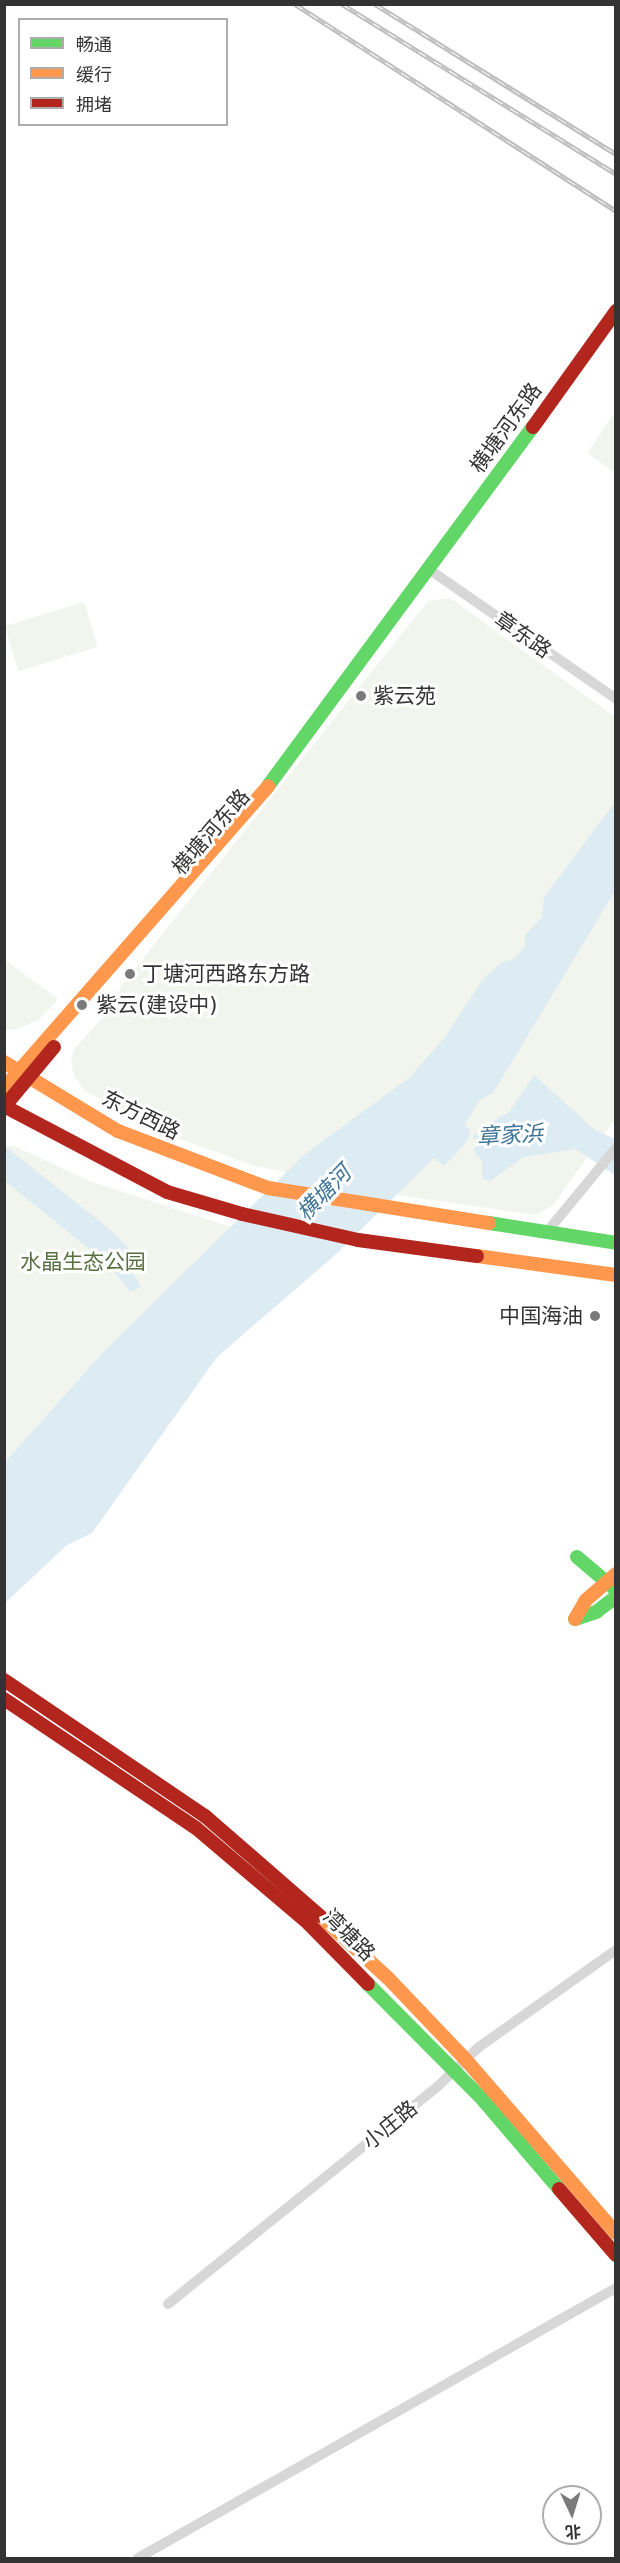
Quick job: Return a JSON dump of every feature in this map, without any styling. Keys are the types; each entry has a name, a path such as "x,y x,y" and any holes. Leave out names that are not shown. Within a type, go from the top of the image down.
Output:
{"main road":[{"name":"横塘河东路","path":"5,1106 24,1074 266,800 419,595 430,570 615,311"},
{"name":"东方西路","path":"4,1062 118,1131 268,1188 546,1233"},
{"name":"横塘河东路","path":"4,1088 24,1074"},
{"path":"5,1106 167,1192 242,1214 358,1240 615,1275"},
{"path":"546,1233 615,1243"},
{"path":"577,1557 612,1582 586,1600 575,1619 596,1612 615,1597"},
{"path":"4,1680 205,1816 388,1978 466,2060 615,2233"},
{"name":"湾塘路","path":"4,1698 196,1828 309,1924 454,2071 615,2255"}],"street":[{"name":"章东路","path":"430,570 615,699"},
{"path":"546,1233 615,1148"},
{"name":"小庄路","path":"168,2304 466,2060 615,1950"},
{"path":"138,2559 615,2288"}],"green space":[{"path":"615,412 615,473 587,453"},
{"path":"450,598 615,717 615,1119 553,1205 536,1215 411,1197 256,1166 165,1134 85,1091 74,1076 71,1059 74,1049 109,1011 122,985 428,601"},
{"path":"84,602 98,647 18,671 5,626"},
{"path":"5,960 58,999 39,1020 17,1029 5,1030"},
{"name":"水晶生态公园","path":"14,1146 92,1182 231,1227 104,1351 5,1462 5,1147"}],"water":[{"name":"横塘河","path":"615,802 615,891 493,1093 480,1100 465,1124 471,1132 464,1145 444,1166 434,1158 334,1256 217,1357 92,1533 67,1545 5,1603 5,1462 104,1351 305,1154 409,1078 445,1037 483,979 502,962 514,959 525,947 525,935 542,918 544,897"},
{"name":"章家浜","path":"534,1075 595,1130 615,1139 615,1175 575,1149 524,1157 490,1181 482,1178 482,1161 473,1150 479,1142 473,1138 475,1133 482,1135 484,1127 509,1112"},
{"path":"5,1146 112,1231 135,1255 131,1270 141,1287 130,1292 109,1265 5,1181"}],"railway":[{"path":"295,4 616,211"},
{"path":"342,4 616,174"},
{"path":"375,4 616,154"}],"traffic: fast":[{"path":"268,786 533,427"},
{"path":"489,1223 616,1243"},
{"path":"577,1557 616,1590"},
{"path":"575,1619 596,1612 616,1597"},
{"path":"368,1984 483,2100 559,2189"}],"traffic: slow":[{"path":"4,1088 268,786"},
{"path":"4,1062 118,1131 268,1188 489,1223"},
{"path":"477,1256 616,1275"},
{"path":"575,1619 586,1600 616,1574"},
{"path":"320,1916 388,1978 466,2060 616,2233"}],"traffic: jam":[{"path":"533,427 616,311"},
{"path":"4,1107 54,1047"},
{"path":"4,1106 167,1192 242,1214 358,1240 477,1256"},
{"path":"4,1680 205,1816 320,1916"},
{"path":"4,1699 196,1828 309,1924 368,1984"},
{"path":"559,2189 616,2255"}],"place":[{"name":"紫云苑","path":"361,696"},
{"name":"丁塘河西路东方路","path":"130,974"},
{"name":"紫云(建设中)","path":"82,1005"},
{"name":"中国海油","path":"595,1316"}]}
